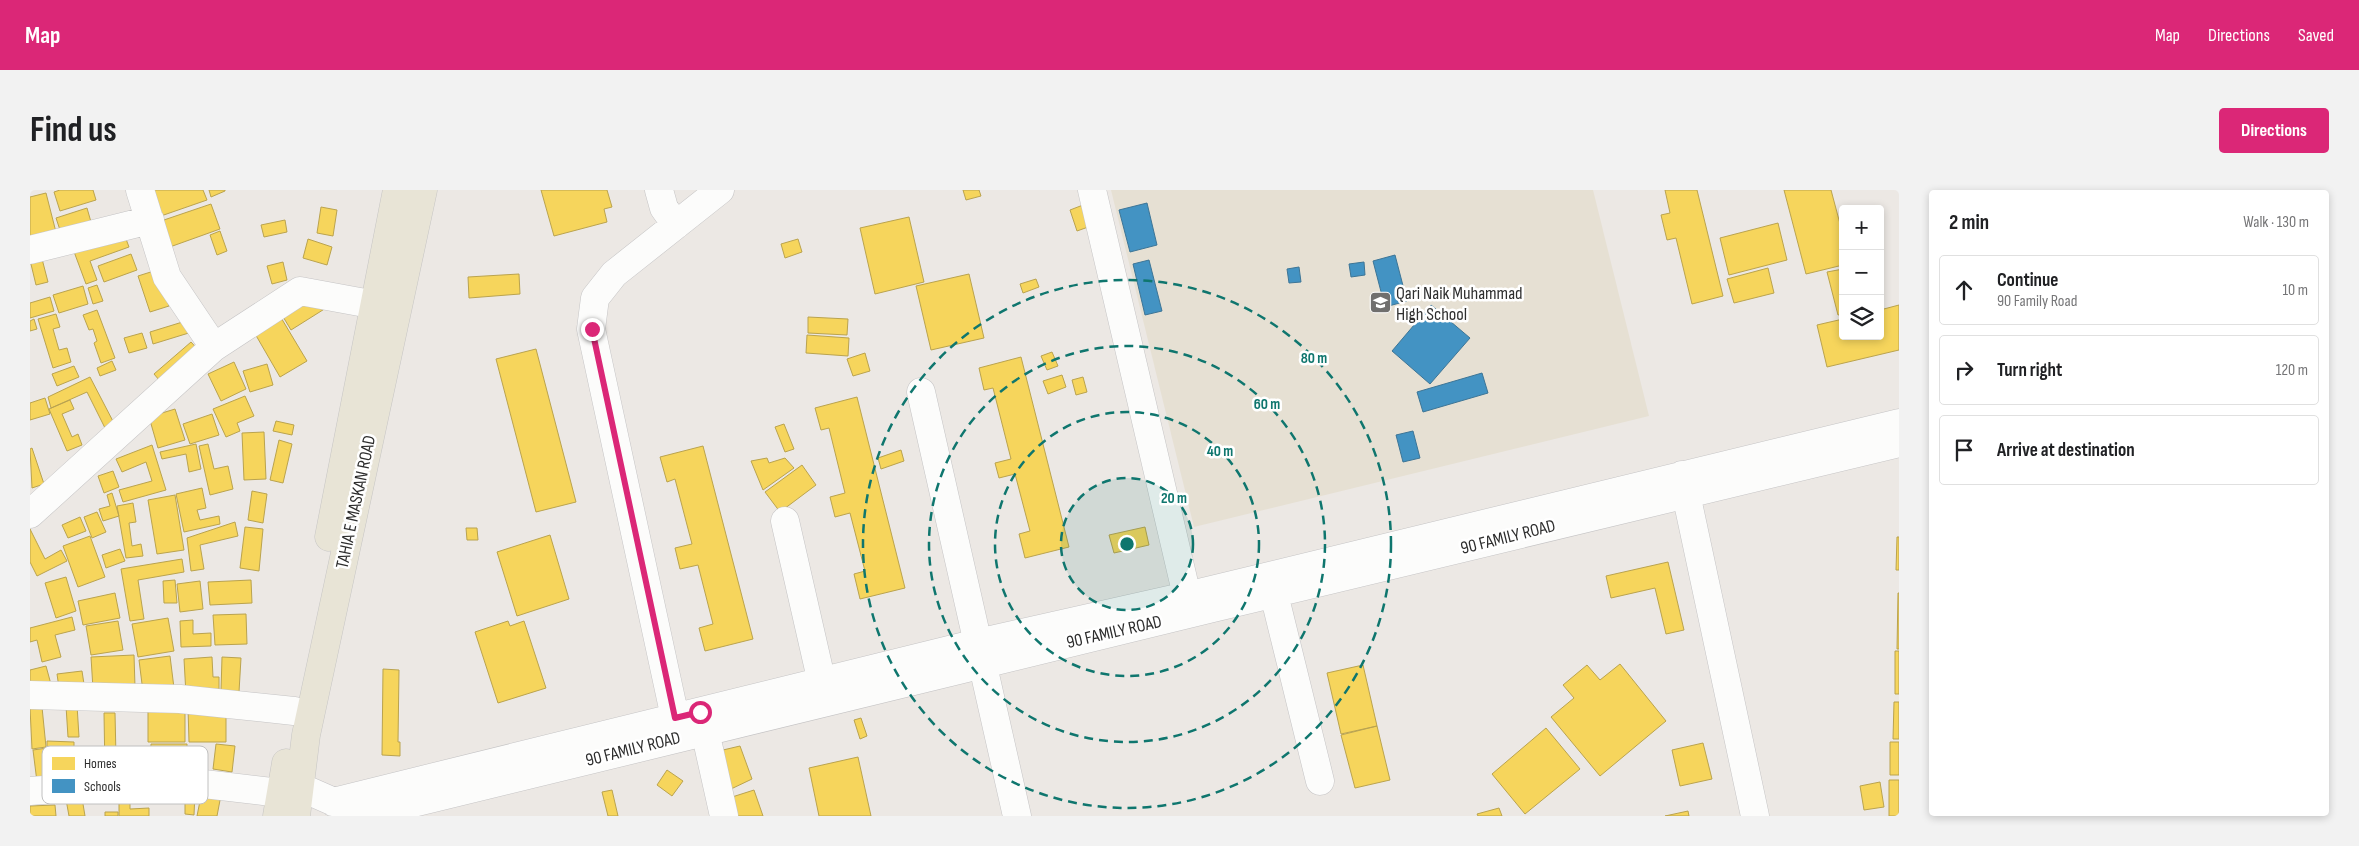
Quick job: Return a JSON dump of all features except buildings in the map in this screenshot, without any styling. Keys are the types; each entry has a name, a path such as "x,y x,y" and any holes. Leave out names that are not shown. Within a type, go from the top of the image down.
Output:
{"main road":[{"name":"TAHIA E MASKAN ROAD","path":"296,816 285,794 294,711 376,305 397,190"},
{"name":"TAHIA E MASKAN ROAD","path":"285,794 306,735 423,190"}],"street":[{"path":"140,190 167,278 214,347"},
{"path":"659,190 664,208 676,225"},
{"path":"677,728 592,329 595,298 614,274 720,190"},
{"path":"1092,190 1189,605"},
{"path":"30,250 150,220"},
{"path":"30,514 214,347 300,290 376,305"},
{"path":"921,392 1017,816"},
{"name":"90 FAMILY ROAD","path":"1189,605 1274,594 1684,484 1899,423"},
{"name":"90 FAMILY ROAD","path":"208,785 285,794 372,813 677,728 822,683 979,653 1189,605 1684,484 1899,443"},
{"path":"1684,484 1756,816"},
{"path":"785,520 822,683"},
{"path":"1274,594 1320,781"},
{"name":"90 FAMILY ROAD","path":"677,728 705,731 979,653"},
{"path":"30,695 180,699 294,711"},
{"path":"705,731 724,816"}],"shaded area":[{"name":"Qari Naik Muhammad High School","path":"1111,190 1593,190 1649,416 1194,527"}],"place":[{"name":"Qari Naik Muhammad High School","path":"1380,303"}],"route":[{"path":"592,329 675,718 700,712"}]}
